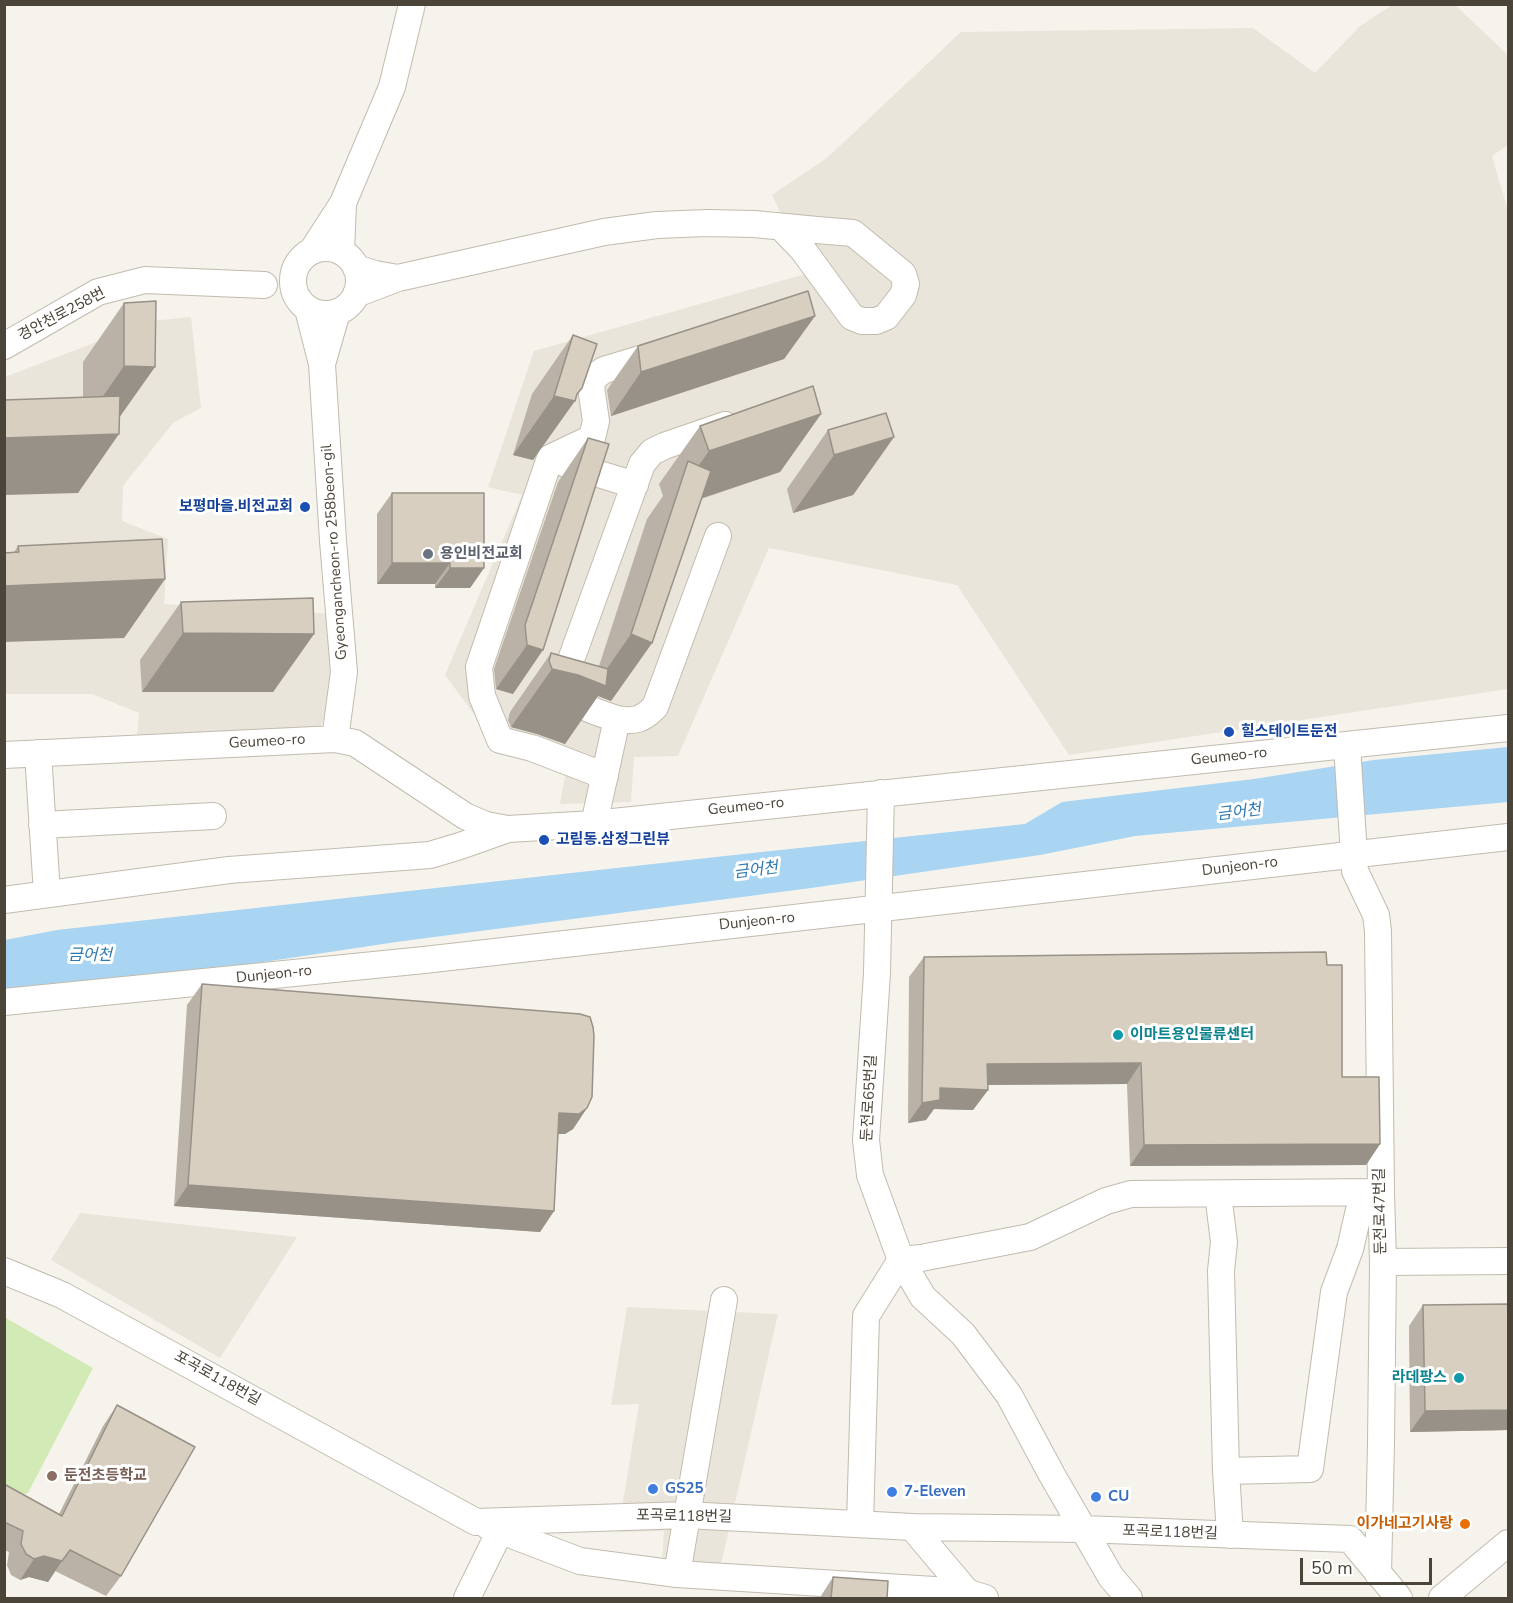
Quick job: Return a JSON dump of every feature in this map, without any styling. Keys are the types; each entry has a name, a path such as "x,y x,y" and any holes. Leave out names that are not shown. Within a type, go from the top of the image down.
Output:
{"street":[{"path":"312,251 343,203 392,87 412,4"},
{"path":"264,285 315,313 337,312 346,307 356,294 359,279 349,259 343,203"},
{"path":"356,294 398,278 604,232 707,223 754,224 853,233 903,273 906,284 903,295 886,317 876,321 852,318 803,250 781,227"},
{"path":"322,364 303,305 294,290 292,280 300,260 319,248 330,248 375,274 398,278"},
{"path":"264,285 294,272"},
{"name":"경안천로258번","path":"4,346 98,292 145,280 264,285"},
{"path":"322,364 337,312"},
{"path":"605,776 532,748 500,740 482,696 479,667 550,459 592,438 596,421 591,387 594,377 604,370 681,346"},
{"name":"Gyeongancheon-ro 258beon-gil","path":"322,364 344,672 335,739"},
{"path":"718,536 655,707 645,717 630,721 617,719 576,702 568,694 564,679 642,465 652,452 664,446 742,420"},
{"path":"550,459 634,485"},
{"path":"594,824 617,719"},
{"name":"Geumeo-ro","path":"4,755 335,739 355,743 465,816 486,825 508,829 881,800 1509,728"},
{"name":"둔전로47번길","path":"1347,745 1355,871 1376,915 1378,931 1383,1262 1378,1574"},
{"path":"38,753 47,894"},
{"name":"둔전로65번길","path":"881,800 877,973 866,1140 870,1175 901,1260 923,1297 963,1334 1009,1395 1082,1529 1111,1577 1129,1599"},
{"path":"42,825 213,816"},
{"path":"4,900 229,870 430,855 508,829"},
{"name":"Dunjeon-ro","path":"4,1002 424,960 878,901 1509,837"},
{"path":"860,1524 866,1316 901,1260 1030,1238 1106,1201 1131,1194 1381,1192"},
{"path":"1226,1471 1310,1469 1334,1292 1350,1249 1359,1210 1381,1192"},
{"path":"1218,1194 1224,1242 1221,1271 1226,1471 1230,1535"},
{"path":"1383,1262 1509,1261"},
{"name":"포곡로118번길","path":"4,1271 62,1295 476,1521 686,1515 912,1527 1082,1529 1350,1539 1399,1599"},
{"path":"677,1574 724,1300"},
{"path":"476,1521 580,1562 677,1574 974,1596"},
{"path":"912,1527 974,1596"},
{"path":"467,1599 500,1531"},
{"path":"1442,1599 1509,1543"}],"shaded area":[{"path":"1454,4 1508,55 1508,145 1492,156 1508,211 1508,689 1069,755 957,585 769,548 678,756 634,757 631,802 560,804 565,776 498,747 445,675 522,495 488,487 534,351 809,273 772,195 827,158 961,32 1253,28 1315,73 1360,26 1392,5"},
{"path":"191,317 201,408 173,423 123,486 122,521 168,539 164,604 335,614 327,713 320,727 296,733 137,735 139,713 92,694 5,694 5,377 151,321"},
{"path":"80,1213 297,1237 220,1358 51,1260"},
{"path":"627,1307 778,1314 720,1569 662,1563 664,1531 618,1532 639,1404 611,1405"}],"green space":[{"path":"6,1318 93,1368 28,1493 16,1497 5,1490 4,1321"}],"water":[{"name":"금어천","path":"1508,747 1508,802 1135,836 1040,855 811,888 396,942 151,979 5,995 5,940 57,930 1025,824 1062,802 1254,779 1374,760"}],"building":[{"path":"808,291 815,316 641,372 638,346"},
{"path":"156,301 155,367 124,366 124,303"},
{"path":"573,335 597,344 582,388 575,401 554,396"},
{"path":"813,386 821,414 709,451 700,426"},
{"path":"120,396 119,434 4,438 4,400"},
{"path":"886,413 894,437 834,455 828,430"},
{"path":"588,438 609,444 543,650 527,645 525,625"},
{"path":"688,461 711,471 652,643 631,634"},
{"path":"392,493 484,493 484,568 450,568 450,563 392,563"},
{"path":"162,539 165,579 4,586 4,553 19,552 18,546"},
{"path":"313,598 314,634 183,633 181,602"},
{"path":"551,653 608,669 606,686 578,675 552,669 549,661"},
{"name":"이마트용인물류센터","path":"1326,952 1327,965 1342,965 1342,1077 1379,1077 1380,1144 1144,1145 1141,1063 987,1064 988,1090 940,1088 940,1100 922,1103 924,957"},
{"path":"202,984 580,1014 590,1017 594,1036 592,1097 587,1108 579,1114 559,1113 554,1211 188,1185"},
{"name":"라데팡스","path":"1509,1304 1509,1410 1425,1411 1423,1305"},
{"path":"117,1405 195,1447 121,1576 70,1550 62,1561 44,1556 34,1559 26,1554 21,1544 23,1531 4,1522 4,1484 62,1516"},
{"path":"833,1577 888,1581 887,1599 831,1599"}],"place":[{"name":"보평마을.비전교회","path":"305,507"},
{"name":"용인비전교회","path":"428,554"},
{"name":"힐스테이트둔전","path":"1229,732"},
{"name":"고림동.삼정그린뷰","path":"544,840"},
{"name":"이마트용인물류센터","path":"1118,1035"},
{"name":"라데팡스","path":"1459,1378"},
{"name":"둔전초등학교","path":"52,1476"},
{"name":"GS25","path":"653,1489"},
{"name":"7-Eleven","path":"892,1492"},
{"name":"CU","path":"1096,1497"},
{"name":"이가네고기사랑","path":"1465,1524"}]}
